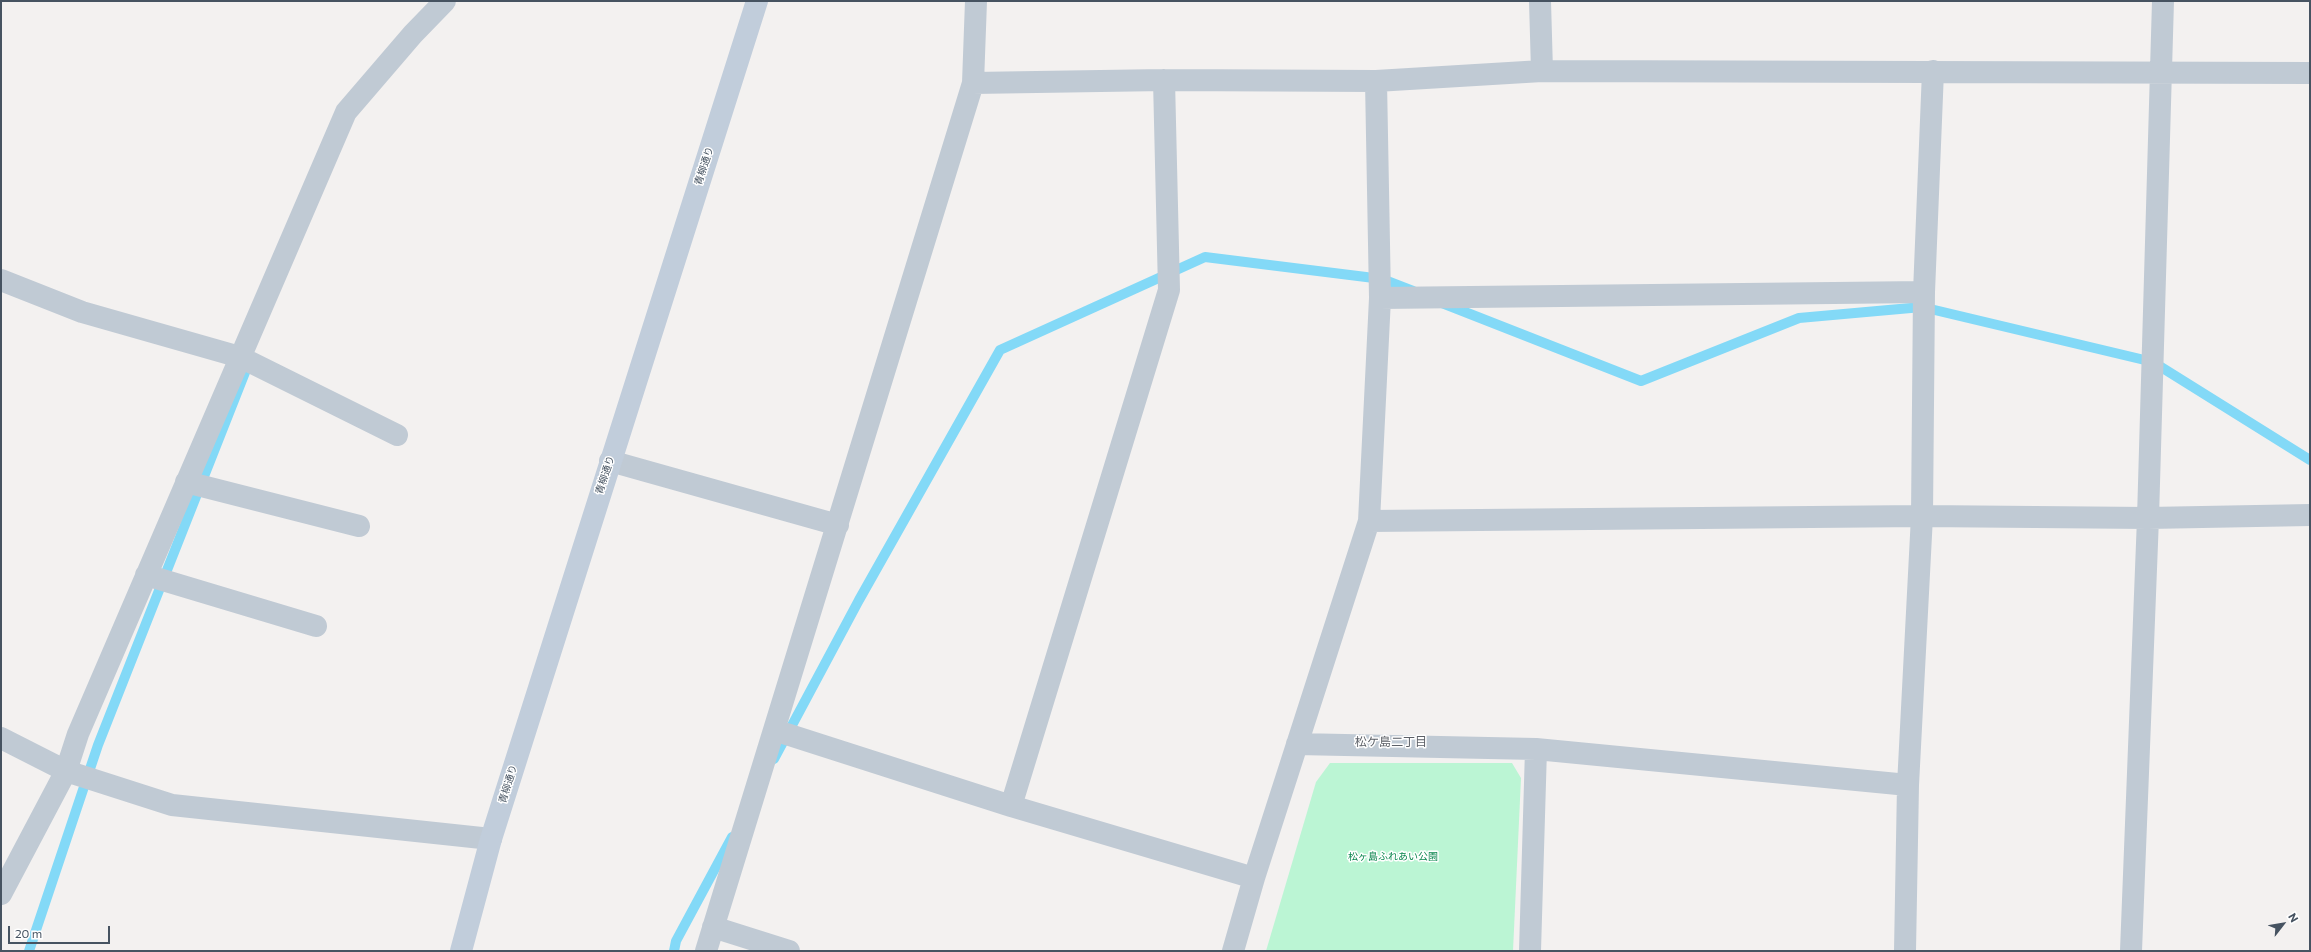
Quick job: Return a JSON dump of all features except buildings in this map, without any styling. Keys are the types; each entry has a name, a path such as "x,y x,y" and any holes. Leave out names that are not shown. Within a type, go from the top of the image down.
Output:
{"street":[{"path":"1,894 66,771 78,734 346,112 413,34 445,1"},
{"name":"青柳通り","path":"461,951 491,839 757,1"},
{"path":"706,951 973,83 976,1"},
{"path":"1540,1 1542,70"},
{"path":"2131,951 2148,518 2163,1"},
{"path":"973,83 1164,80 1376,81 1542,70 2310,73"},
{"path":"1905,951 1908,785 1922,516 1924,292 1933,71"},
{"path":"1011,806 1169,290 1164,80"},
{"path":"1234,951 1254,878 1369,521 1380,298 1376,81"},
{"path":"1,280 82,312 240,357 397,435"},
{"path":"1380,298 1924,292"},
{"path":"610,461 838,525"},
{"path":"186,482 359,526"},
{"path":"1369,521 1922,516 2148,518 2310,516"},
{"path":"146,575 316,626"},
{"path":"774,730 1011,806 1254,878"},
{"path":"1,738 66,771 172,804 491,839"},
{"path":"1298,744 1536,749 1908,785"},
{"path":"1530,951 1536,749"},
{"path":"714,927 789,951"}],"green space":[{"name":"松ヶ島ふれあい公園","path":"1330,763 1512,763 1521,778 1513,951 1266,951 1316,782"}],"waterway":[{"path":"774,759 859,600 1000,350 1205,257 1382,279 1413,291"},
{"path":"1442,303 1641,381 1799,318 1922,307 2153,362 2310,460"},
{"path":"29,951 98,745 246,370"},
{"path":"674,951 676,941 732,837"}],"district":[{"name":"松ケ島二丁目","path":"1391,742"}]}
